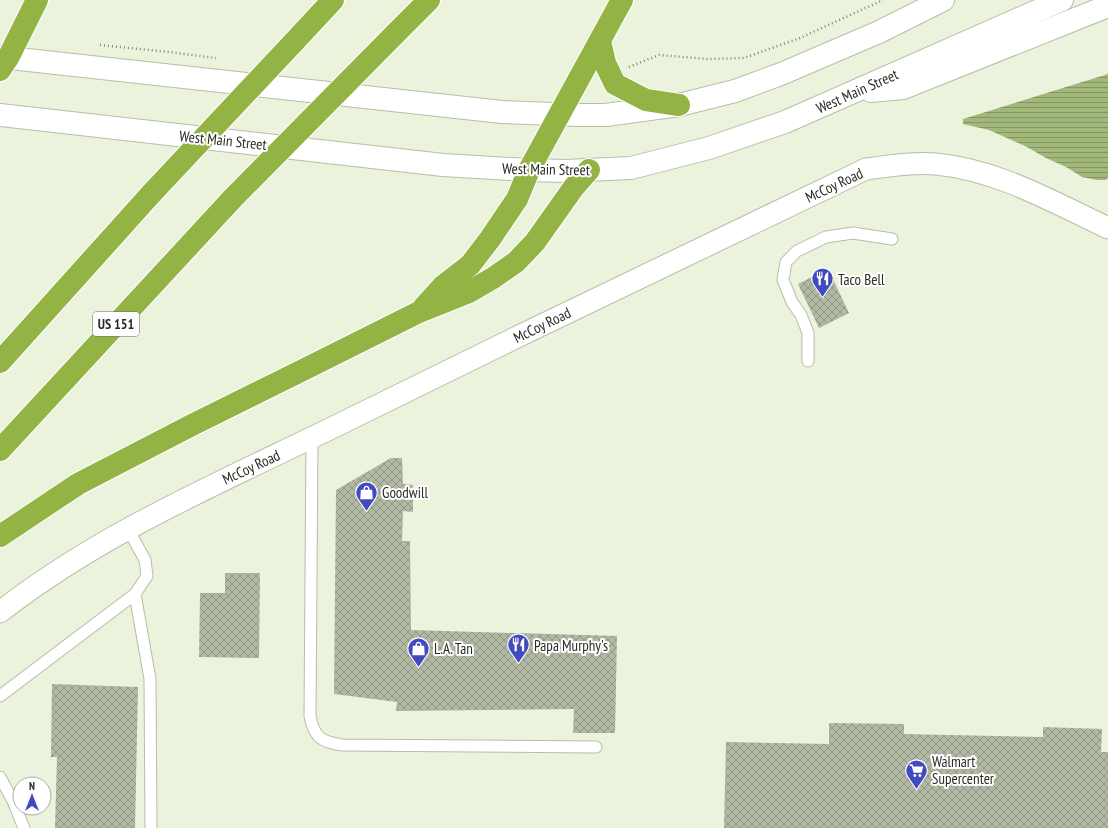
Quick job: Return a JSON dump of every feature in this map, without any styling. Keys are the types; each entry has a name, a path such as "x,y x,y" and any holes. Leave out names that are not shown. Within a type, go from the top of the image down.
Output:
{"highway":[{"path":"3,62 37,0"},
{"path":"0,362 151,194 333,0"},
{"name":"US 151","path":"0,450 233,198 429,0"},
{"path":"419,312 443,286 470,265 490,239 517,199 529,170 622,0"},
{"path":"600,41 605,63 615,84 646,100 679,105"},
{"path":"0,536 78,484 192,425 419,312 469,292 493,278 516,262 535,242 574,187 589,170"}],"main road":[{"path":"3,62 478,109 606,115 679,105 735,91 781,74 879,32 943,0"},
{"name":"West Main Street","path":"0,115 443,165 529,170 631,168 709,148 785,122 1062,0"},
{"path":"854,92 903,88 1108,6"}],"street":[{"name":"McCoy Road","path":"0,612 25,592 80,556 173,504 866,169 906,164 935,164 970,169 1003,180 1108,228"}],"lane":[{"path":"808,361 808,333 801,316 792,302 783,280 786,262 796,251 826,237 853,233 892,239"},
{"path":"312,438 310,716 312,728 320,738 329,743 342,746 596,747"},
{"path":"0,696 135,594 147,576 145,560 128,529"},
{"path":"135,594 150,679 152,828"},
{"path":"0,777 13,801 24,828"}],"path":[{"path":"611,75 659,55 708,59 744,58 800,38 883,0"},
{"path":"98,45 223,59"}],"shaded area":[{"path":"1108,74 1108,178 1106,180 1082,177 1025,146 989,130 963,124 963,119"}],"building":[{"name":"Taco Bell","path":"828,269 849,313 819,328 798,284"},
{"path":"391,458 402,458 403,484 413,485 413,512 403,511 402,541 410,541 411,630 617,636 615,733 573,733 574,709 396,711 397,702 334,694 336,490"},
{"path":"225,573 260,573 259,658 199,657 200,593 225,593"},
{"path":"52,684 138,687 135,828 55,828 57,757 51,757"},
{"name":"Walmart Supercenter","path":"829,723 904,724 904,734 1043,737 1043,727 1102,729 1101,752 1108,752 1108,828 724,828 726,742 829,744"}],"place":[{"name":"Taco Bell","path":"823,298"},
{"name":"Goodwill","path":"366,512"},
{"name":"Papa Murphy's","path":"519,664"},
{"name":"L.A. Tan","path":"418,668"},
{"name":"Walmart Supercenter","path":"916,790"}]}
